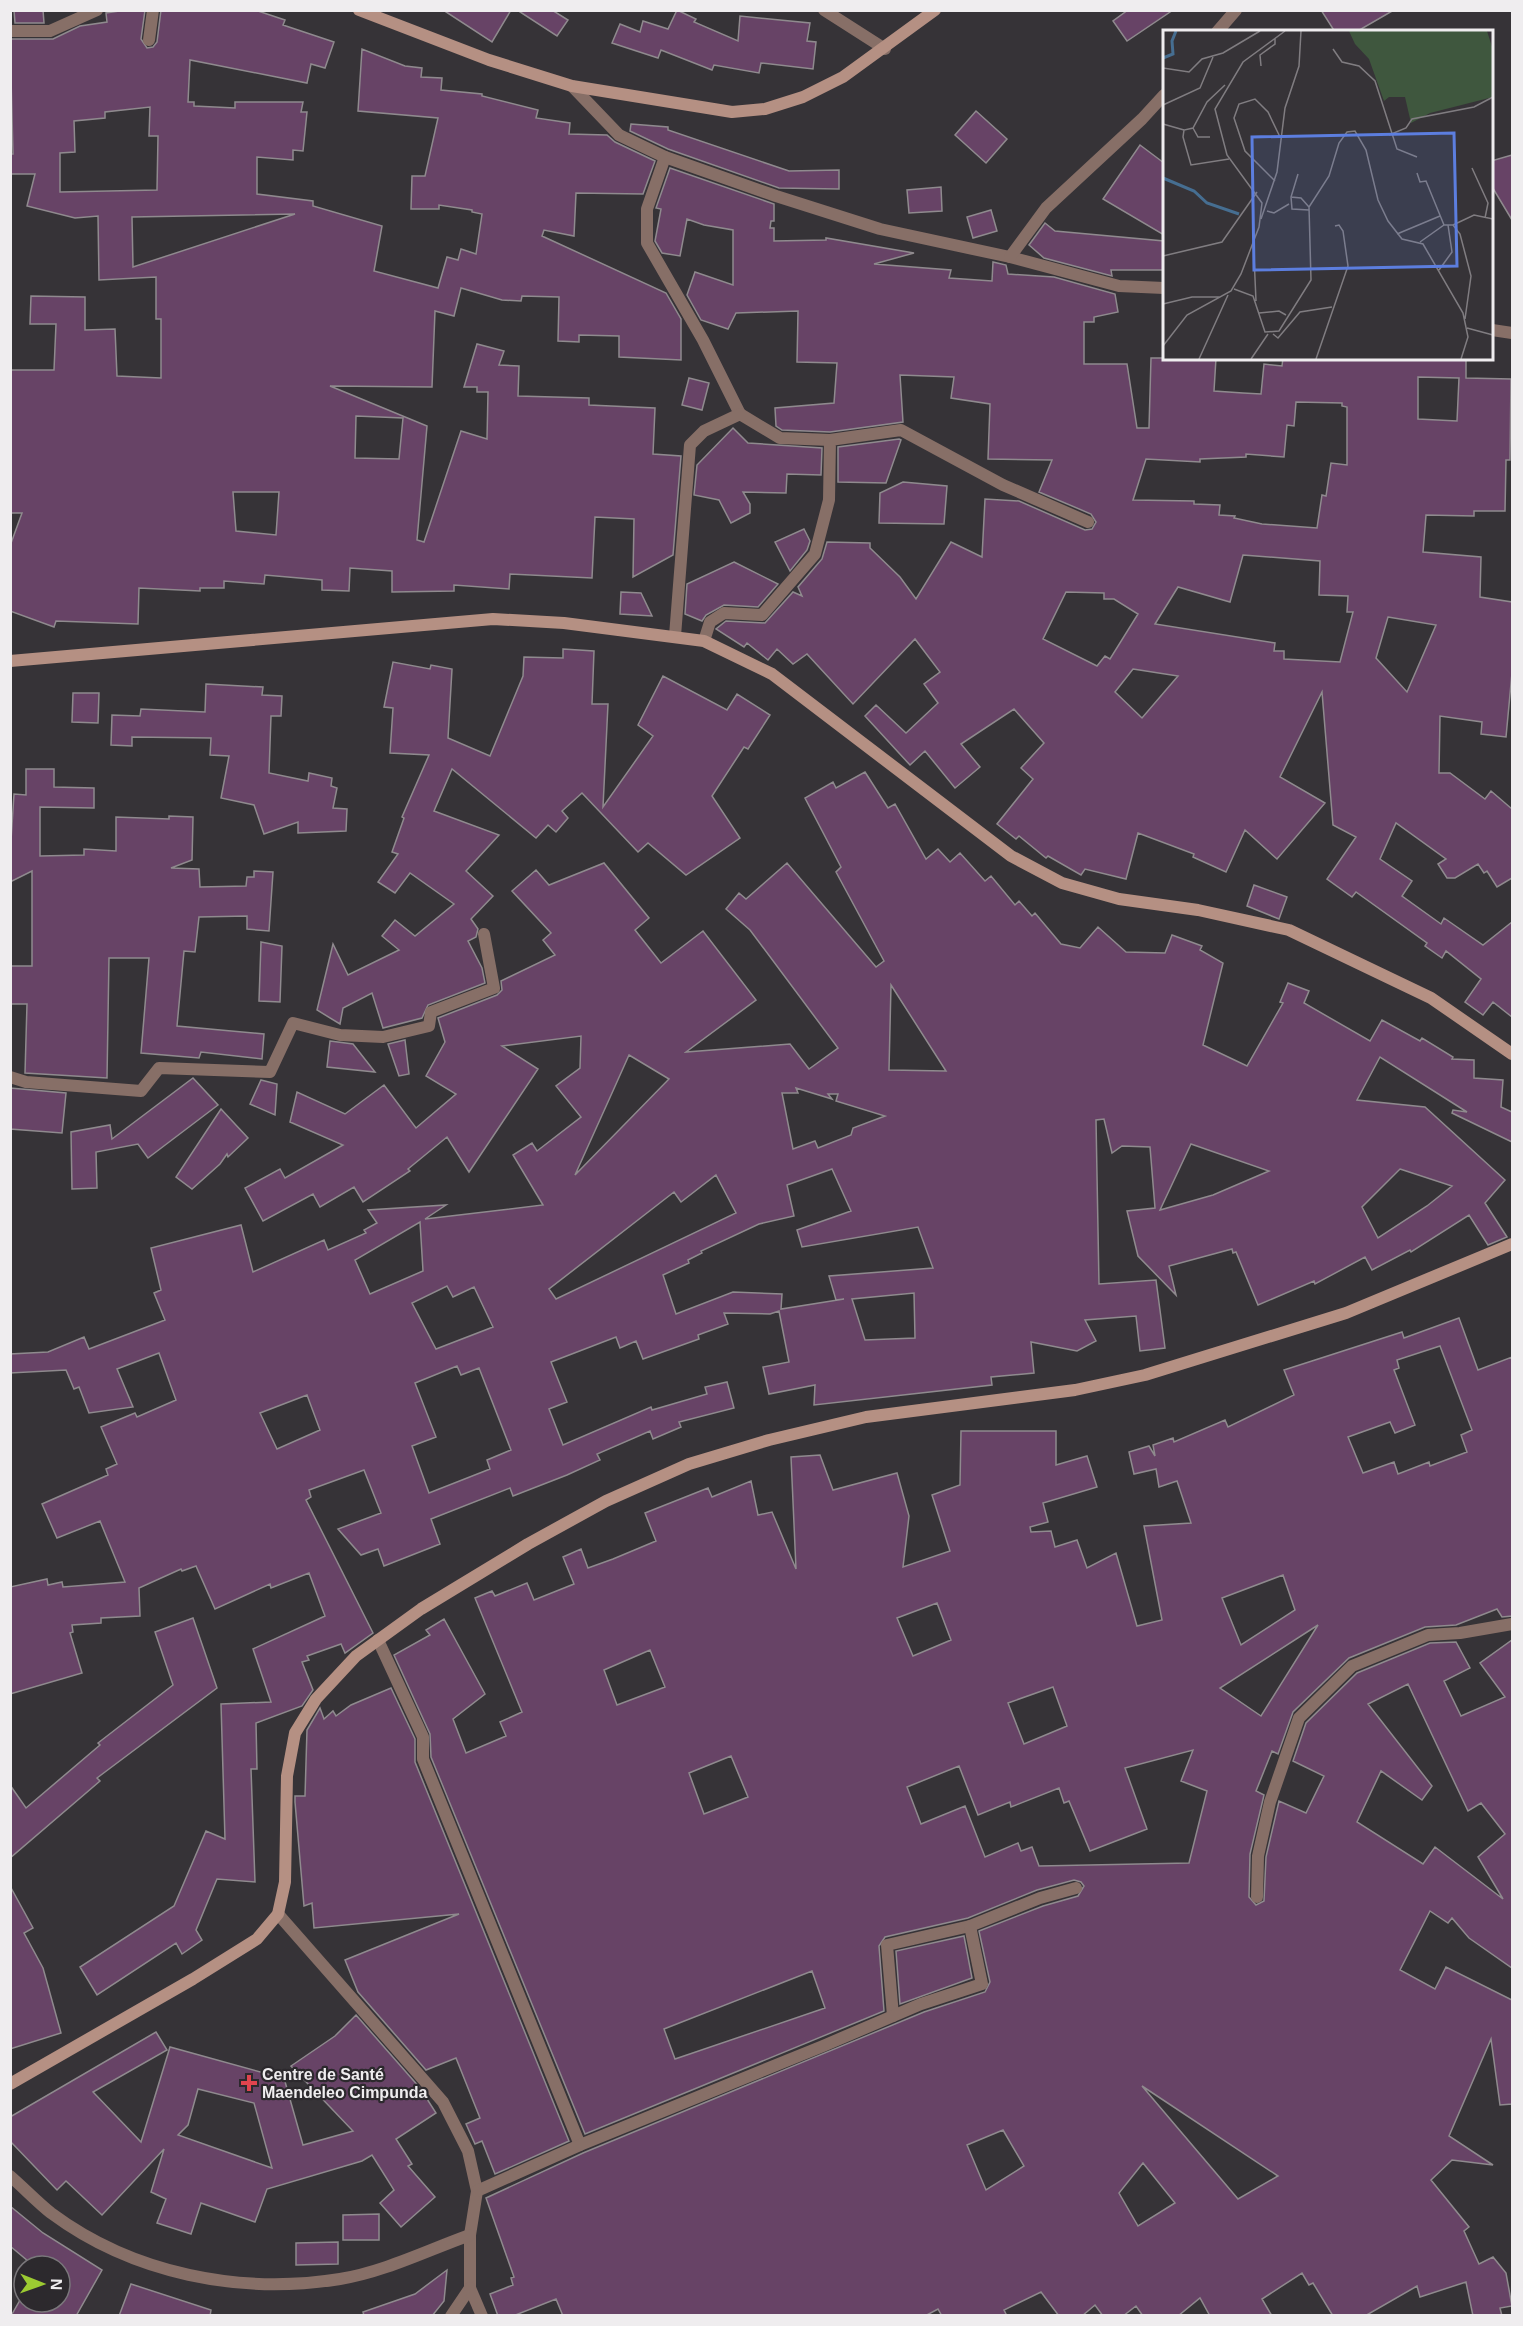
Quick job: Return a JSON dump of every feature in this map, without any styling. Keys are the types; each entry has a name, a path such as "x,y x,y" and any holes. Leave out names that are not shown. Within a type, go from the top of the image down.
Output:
{"street":[{"path":"10,31 50,31 97,10"},
{"path":"149,40 153,10"},
{"path":"359,10 489,60 572,86 732,112 765,109 803,97 843,77 885,49 935,10"},
{"path":"824,10 885,49"},
{"path":"1219,30 1236,10"},
{"path":"572,86 619,135 665,157 880,229 1010,257 1119,286 1163,288"},
{"path":"1010,257 1046,208 1142,119 1163,96"},
{"path":"665,157 647,209 647,243 703,340 740,414 780,438 830,440 901,430 1003,485 1088,522"},
{"path":"1493,330 1510,331"},
{"path":"675,636 690,445 704,431 740,414"},
{"path":"704,641 710,622 724,613 762,615 815,554 829,500 830,440"},
{"path":"10,661 493,619 564,623 704,641 772,674 1011,856 1062,883 1119,899 1198,910 1289,930 1431,999 1512,1054"},
{"path":"10,1077 26,1082 141,1090 159,1068 270,1072 293,1023 340,1035 383,1037 429,1026 431,1012 494,988 484,934"},
{"path":"10,2084 202,1974 257,1939 278,1914 285,1882 287,1776 295,1733 316,1699 356,1656 421,1609 528,1544 606,1501 689,1464 769,1440 866,1418 1075,1389 1145,1375 1346,1312 1512,1244"},
{"path":"1257,1897 1258,1856 1270,1802 1299,1718 1352,1666 1428,1635 1460,1633 1512,1624"},
{"path":"378,1640 423,1737 423,1759 580,2145"},
{"path":"893,2016 887,1945 970,1926 1040,1898 1076,1888"},
{"path":"278,1914 443,2102 468,2151 477,2191 470,2235 470,2288 482,2316"},
{"path":"477,2191 580,2145 921,2004 982,1984 970,1926"},
{"path":"10,2176 51,2213 103,2244 164,2270 232,2283 292,2284 342,2279 470,2235"},
{"path":"451,2316 470,2288"}],"building":[{"path":"14,10 43,10 44,23 15,23"},
{"path":"145,10 141,39 147,48 153,47 157,42 161,10 255,10 285,20 283,25 334,42 325,68 311,64 307,83 190,60 188,102 194,102 194,106 235,108 235,102 303,102 301,112 307,112 303,151 293,150 293,160 257,157 257,194 313,201 313,206 382,226 374,271 438,288 447,257 458,260 461,249 476,254 482,214 472,212 472,210 439,205 439,209 411,209 412,176 425,176 438,118 358,111 362,49 405,66 422,68 421,77 442,78 441,90 482,94 482,96 538,110 536,118 570,123 569,134 607,135 615,142 655,161 643,194 576,193 574,236 544,230 542,236 666,293 681,319 681,360 619,357 619,336 579,335 579,342 558,341 559,297 522,296 521,301 502,300 461,288 454,316 435,311 432,387 330,386 427,426 417,540 424,542 461,431 487,439 488,392 477,392 477,387 464,387 477,344 504,351 499,365 519,366 518,396 589,398 589,405 655,408 653,454 681,456 673,555 633,577 634,519 595,517 592,578 510,574 509,589 454,585 454,591 392,592 392,571 350,568 349,591 322,590 322,580 265,575 264,584 224,581 224,588 200,588 200,591 139,588 138,624 56,621 54,627 10,611 10,546 22,513 10,513 10,370 54,370 56,324 30,324 31,296 85,297 85,330 115,329 117,376 161,378 161,319 156,319 156,277 99,280 98,216 75,218 27,206 35,174 10,174 10,154 13,154 10,39 53,39 80,26 107,22 106,13","holes":["150,107 149,136 158,136 157,190 60,192 60,153 75,152 74,121 105,118 105,112","295,214 133,267 132,217","356,416 403,418 399,459 355,458","233,492 279,492 276,535 236,531"]},
{"path":"443,10 511,10 492,42"},
{"path":"517,10 552,10 568,20 557,36"},
{"path":"677,10 696,19 694,22 738,41 740,16 810,23 807,41 816,42 813,69 761,63 759,73 714,65 712,70 661,50 658,58 612,43 620,24 640,32 643,21 668,29"},
{"path":"1128,10 1173,10 1127,41 1113,21"},
{"path":"1321,10 1394,10 1359,30 1334,30"},
{"path":"976,111 1007,139 986,163 955,135"},
{"path":"631,124 668,127 668,130 789,171 839,170 839,189 779,188 668,149 630,131"},
{"path":"1140,145 1163,162 1163,234 1103,199"},
{"path":"1512,155 1512,220 1493,188 1493,160"},
{"path":"670,168 774,204 774,221 771,221 770,228 774,228 774,241 826,240 826,238 914,253 874,264 951,270 949,278 992,281 993,262 1006,265 1008,274 1054,277 1115,294 1118,312 1094,317 1094,322 1084,322 1084,364 1127,364 1137,428 1149,428 1151,358 1216,360 1214,391 1243,393 1261,394 1264,364 1282,366 1283,360 1466,360 1466,378 1511,379 1510,460 1506,460 1505,511 1474,511 1474,516 1426,515 1423,552 1481,557 1480,597 1512,602 1512,673 1506,737 1481,734 1482,722 1440,716 1439,773 1450,773 1485,799 1491,791 1512,809 1512,878 1497,887 1487,871 1484,873 1478,864 1455,878 1447,878 1438,864 1446,859 1396,823 1380,859 1412,881 1402,896 1441,924 1444,918 1483,945 1512,922 1512,1017 1493,1002 1483,1015 1465,1002 1481,979 1446,951 1442,958 1425,946 1427,943 1356,892 1352,897 1327,879 1356,837 1333,825 1322,692 1280,777 1325,803 1277,859 1245,830 1226,872 1193,857 1194,854 1138,833 1126,879 1085,869 1081,875 1048,856 1046,858 1019,836 1016,839 997,824 1033,779 1021,768 1044,743 1014,709 961,744 980,767 955,788 925,751 910,765 865,716 876,705 906,733 938,703 924,684 940,672 915,639 853,704 807,654 793,664 777,649 768,660 747,643 744,647 716,629 726,621 765,623 793,592 802,596 798,587 822,559 827,542 870,543 870,548 900,577 916,599 951,542 982,557 985,499 1019,501 1085,530 1092,529 1096,522 1091,514 1039,492 1052,460 988,459 990,404 951,398 954,377 900,375 903,422 830,432 782,430 776,426 775,408 834,403 837,363 797,362 798,311 736,313 728,329 701,320 687,295 695,272 733,285 733,230 704,225 687,219 680,256 662,253 655,241 661,209 656,208","holes":["1418,377 1459,378 1457,421 1418,419","1296,402 1342,403 1342,406 1347,407 1347,465 1331,463 1326,496 1322,495 1317,528 1262,524 1234,518 1235,516 1219,515 1220,505 1194,504 1194,501 1133,500 1146,459 1200,462 1200,459 1246,457 1246,454 1284,457 1287,425 1294,426","1243,555 1320,561 1319,595 1348,596 1347,612 1353,612 1340,662 1284,659 1284,651 1274,651 1275,643 1155,624 1178,587 1230,602","1066,592 1104,593 1104,599 1114,599 1138,614 1110,659 1105,656 1097,666 1043,639","1388,617 1436,625 1407,692 1376,658","1133,669 1178,676 1142,718 1115,692"]},
{"path":"941,187 942,211 909,213 907,190"},
{"path":"991,210 997,231 973,238 967,217"},
{"path":"1045,223 1055,231 1163,241 1163,270 1111,270 1112,276 1044,258 1029,245"},
{"path":"689,378 709,383 702,410 682,405"},
{"path":"733,428 748,443 822,448 821,475 787,474 786,493 743,492 750,504 750,513 731,523 719,500 694,495 697,465"},
{"path":"901,440 886,483 838,482 838,447"},
{"path":"903,482 947,486 944,524 879,523 880,493"},
{"path":"804,529 810,541 807,550 790,571 775,542"},
{"path":"734,562 778,584 758,607 724,605 706,615 702,621 685,614 687,584"},
{"path":"621,592 641,593 652,616 620,614"},
{"path":"563,649 594,651 592,704 608,704 603,807 653,736 638,725 663,676 727,710 737,694 770,715 748,749 744,747 712,796 740,838 686,875 648,843 638,852 582,793 562,811 568,818 556,832 548,825 536,838 452,769 434,811 499,835 466,871 493,896 471,919 478,929 476,937 468,941 482,968 485,983 428,1005 422,1018 383,1028 372,993 343,1008 340,1024 317,1010 333,944 348,975 399,950 382,936 395,920 415,936 454,904 410,873 395,893 378,882 398,854 392,852 404,818 402,817 429,755 390,753 393,708 384,707 393,662 430,669 431,665 452,669 448,738 490,756 523,676 524,657 563,658"},
{"path":"206,684 263,687 262,695 282,696 281,716 271,716 269,773 308,781 309,773 332,778 331,786 337,788 333,808 347,809 346,831 298,833 298,822 264,834 254,805 221,798 229,756 210,755 211,738 132,737 132,746 111,745 112,715 140,716 141,709 205,712"},
{"path":"73,693 99,693 98,723 72,722"},
{"path":"26,769 54,769 54,787 94,788 94,808 40,807 40,856 84,855 84,849 116,851 116,817 169,819 169,816 193,817 192,860 171,868 199,869 200,887 246,886 247,877 254,877 254,871 273,872 269,931 247,929 247,916 199,917 195,952 184,951 177,1026 264,1034 262,1059 201,1052 199,1058 141,1053 149,958 109,958 107,1078 25,1073 27,1004 10,1004 10,966 32,966 32,871 10,882 10,856 14,794 26,795"},
{"path":"865,772 888,808 895,804 926,859 938,849 950,862 960,853 985,881 991,876 1015,905 1019,901 1032,916 1035,913 1061,944 1080,948 1098,927 1126,952 1165,953 1172,935 1202,946 1200,950 1223,963 1203,1045 1247,1066 1283,1003 1280,1002 1288,983 1309,991 1304,1003 1370,1041 1382,1020 1420,1041 1422,1038 1453,1057 1452,1059 1474,1060 1474,1078 1503,1080 1501,1107 1512,1112 1512,1142 1452,1113 1453,1110 1467,1112 1380,1057 1357,1100 1425,1107 1505,1180 1485,1203 1507,1237 1488,1245 1469,1215 1411,1252 1410,1250 1372,1270 1365,1257 1315,1284 1314,1281 1258,1305 1236,1252 1233,1253 1232,1249 1169,1266 1176,1295 1138,1256 1127,1211 1155,1208 1150,1147 1122,1146 1112,1153 1104,1119 1096,1120 1099,1284 1156,1280 1165,1348 1140,1351 1136,1316 1085,1320 1096,1341 1077,1351 1031,1342 1034,1373 991,1377 992,1385 814,1405 815,1385 769,1394 763,1367 789,1362 779,1311 770,1314 724,1313 728,1324 698,1335 699,1339 643,1359 636,1341 620,1348 616,1337 551,1362 567,1402 549,1409 563,1445 651,1407 652,1410 707,1394 705,1387 727,1382 734,1408 679,1422 681,1427 653,1439 650,1431 597,1454 600,1460 567,1475 513,1496 510,1488 431,1519 440,1544 384,1566 378,1549 361,1555 338,1529 381,1513 364,1470 309,1490 311,1497 306,1500 373,1633 345,1653 341,1644 307,1656 309,1660 302,1662 313,1690 302,1706 256,1723 257,1769 251,1769 255,1882 217,1879 196,1930 202,1940 182,1954 176,1943 97,1995 80,1967 174,1906 206,1831 225,1839 221,1704 271,1702 253,1649 325,1616 309,1573 271,1588 270,1584 215,1609 196,1566 182,1571 181,1569 139,1588 140,1616 101,1618 101,1623 72,1625 73,1632 70,1633 82,1673 10,1694 10,1587 47,1579 48,1585 62,1582 63,1587 125,1582 100,1521 57,1538 42,1504 108,1475 106,1469 117,1464 101,1427 135,1413 137,1417 176,1400 159,1353 117,1369 133,1407 89,1413 79,1387 74,1389 66,1370 10,1373 10,1354 48,1352 84,1337 89,1349 165,1320 154,1293 161,1290 151,1248 241,1225 253,1272 324,1240 328,1250 366,1233 364,1230 377,1223 368,1210 446,1205 425,1219 543,1205 513,1155 532,1143 537,1151 581,1117 556,1086 580,1068 581,1036 502,1046 538,1069 469,1172 447,1137 408,1169 410,1171 363,1202 354,1187 320,1207 313,1194 263,1221 245,1188 280,1169 285,1178 343,1145 290,1122 297,1092 345,1114 384,1085 416,1128 456,1094 426,1076 445,1042 438,1018 497,995 502,990 501,981 555,955 543,940 551,933 512,891 536,870 549,885 604,863 649,918 635,930 661,963 703,931 756,1000 686,1052 790,1044 809,1069 838,1048 750,930 726,909 739,893 746,899 787,863 876,967 884,961 836,872 841,867 805,798 833,782 836,788","holes":["891,985 946,1071 889,1070","629,1055 669,1079 575,1175","796,1088 832,1099 828,1094 838,1094 836,1101 885,1116 853,1128 851,1135 818,1148 815,1141 793,1149 782,1093 798,1093","1191,1144 1269,1171 1213,1195 1160,1210","832,1169 851,1211 797,1230 802,1247 918,1227 933,1268 829,1276 836,1300 844,1299 781,1309 782,1294 733,1292 676,1314 663,1275 689,1263 688,1260 702,1253 701,1251 759,1224 794,1216 787,1185","1400,1169 1452,1186 1427,1206 1378,1238 1362,1207","716,1175 736,1213 556,1299 549,1289 674,1192 681,1202","420,1222 423,1271 370,1294 355,1260","447,1286 453,1297 474,1287 493,1327 436,1349 412,1303","914,1293 915,1338 865,1340 852,1299","457,1366 461,1375 479,1368 511,1450 487,1460 490,1469 429,1493 412,1446 436,1437 415,1383","307,1395 320,1430 277,1449 260,1413"]},
{"path":"1254,885 1287,897 1279,919 1247,906"},
{"path":"261,942 282,946 280,1002 259,1001"},
{"path":"405,1040 409,1074 399,1076 388,1044"},
{"path":"330,1041 353,1044 375,1072 327,1067"},
{"path":"193,1078 218,1105 148,1158 138,1144 96,1152 97,1188 72,1189 71,1132 110,1125 112,1139"},
{"path":"261,1080 277,1084 275,1115 250,1104"},
{"path":"10,1088 66,1093 62,1133 10,1129"},
{"path":"221,1109 248,1138 228,1157 227,1154 220,1164 192,1189 176,1177"},
{"path":"1459,1318 1478,1370 1512,1357 1512,1616 1502,1617 1497,1609 1456,1625 1425,1627 1349,1658 1293,1712 1278,1754 1272,1751 1256,1791 1264,1795 1250,1854 1249,1897 1256,1905 1264,1901 1266,1857 1279,1801 1306,1813 1324,1776 1293,1761 1306,1723 1357,1673 1430,1643 1456,1642 1470,1668 1444,1681 1461,1716 1505,1697 1480,1663 1512,1640 1512,1968 1469,1938 1452,1918 1448,1923 1430,1911 1400,1970 1435,1989 1446,1967 1512,2000 1512,2104 1500,2105 1491,2039 1449,2136 1493,2165 1452,2160 1431,2180 1469,2227 1464,2231 1479,2264 1493,2257 1506,2273 1512,2306 1500,2308 1502,2316 1473,2316 1466,2282 1420,2297 1417,2286 1365,2316 1333,2316 1313,2283 1309,2285 1302,2273 1262,2299 1272,2316 1210,2316 1200,2298 1178,2316 1143,2316 1136,2306 1123,2316 1103,2316 1095,2305 1082,2316 1059,2316 1041,2292 1004,2310 1007,2316 942,2316 938,2309 925,2316 563,2316 556,2299 513,2316 498,2316 490,2294 513,2285 511,2278 514,2277 486,2198 583,2153 924,2012 985,1992 990,1982 979,1931 1043,1906 1078,1896 1084,1886 1081,1882 1074,1880 1037,1890 968,1918 885,1937 879,1946 884,2011 585,2134 431,1757 430,1734 394,1655 430,1635 426,1630 444,1619 485,1694 453,1719 466,1753 506,1736 500,1722 522,1712 475,1598 492,1591 495,1596 527,1583 534,1600 574,1584 563,1557 581,1549 588,1568 613,1559 656,1541 645,1513 708,1488 712,1497 751,1481 758,1515 772,1512 796,1569 791,1457 820,1455 833,1490 897,1473 909,1516 903,1567 950,1551 932,1495 960,1485 961,1431 1056,1431 1056,1465 1087,1456 1097,1487 1043,1503 1048,1522 1030,1527 1031,1532 1051,1531 1055,1547 1077,1540 1087,1568 1116,1553 1137,1626 1162,1620 1144,1526 1191,1523 1177,1481 1159,1487 1156,1469 1134,1474 1129,1452 1149,1446 1155,1456 1153,1445 1173,1438 1174,1442 1225,1420 1228,1427 1294,1395 1284,1370 1402,1332 1404,1338","holes":["1440,1346 1472,1430 1461,1435 1467,1452 1430,1466 1429,1462 1398,1474 1394,1462 1363,1473 1348,1437 1390,1422 1395,1433 1415,1425 1394,1370 1399,1368 1397,1360","1283,1575 1295,1610 1241,1645 1222,1598","937,1603 951,1640 913,1656 897,1618","1318,1625 1261,1716 1220,1688","650,1650 665,1687 617,1705 604,1670","1408,1684 1468,1811 1481,1803 1505,1834 1478,1857 1503,1899 1435,1847 1423,1864 1357,1822 1381,1771 1422,1800 1432,1786 1368,1704","1053,1687 1067,1726 1024,1744 1008,1703","1193,1750 1181,1781 1207,1791 1189,1863 1039,1866 1032,1847 1021,1851 1018,1843 985,1857 965,1806 921,1824 907,1787 959,1766 978,1815 1010,1802 1011,1807 1059,1788 1064,1803 1069,1801 1090,1851 1147,1829 1125,1768","731,1756 748,1797 704,1814 689,1773","812,1971 825,2008 675,2059 664,2029","1142,2086 1278,2176 1238,2199","1003,2130 1024,2166 986,2190 967,2145","1143,2163 1175,2203 1138,2226 1119,2193"]},
{"path":"193,1618 217,1688 97,1778 100,1781 10,1858 10,1785 26,1808 100,1745 98,1743 173,1685 155,1632"},
{"path":"391,1688 415,1739 415,1762 569,2141 495,2174 482,2141 475,2144 466,2124 480,2118 456,2058 426,2070 358,1992 345,1960 459,1914 314,1928 312,1903 304,1906 295,1796 305,1796 307,1730 320,1708 324,1719 333,1711 336,1716 351,1705"},
{"path":"10,1886 33,1928 24,1933 43,1968 61,2033 10,2049"},
{"path":"964,1936 972,1978 900,2004 896,1951"},
{"path":"356,2015 420,2088 436,2113 396,2139 412,2164 408,2166 435,2197 401,2227 380,2203 394,2190 372,2155 362,2161 267,2189 255,2222 201,2203 191,2234 157,2223 166,2199 151,2192 164,2149 102,2215 66,2181 57,2190 10,2141 10,2117 156,2032 167,2050 93,2092 141,2142 170,2047 275,2076 282,2071 303,2145 353,2131 291,2066 335,2036","holes":["198,2089 254,2103 272,2168 178,2135 188,2125"]},
{"path":"10,2206 43,2233 102,2270 76,2316 11,2316 12,2314 72,2314 72,2254 20,2254 10,2246"},
{"path":"379,2214 379,2240 343,2240 343,2215"},
{"path":"338,2242 338,2264 296,2265 296,2243"},
{"path":"447,2270 444,2301 432,2316 364,2316 363,2312 415,2294"},
{"path":"131,2284 211,2310 210,2316 119,2316"}],"place":[{"name":"Centre de Santé Maendeleo Cimpunda","path":"249,2083"}]}
